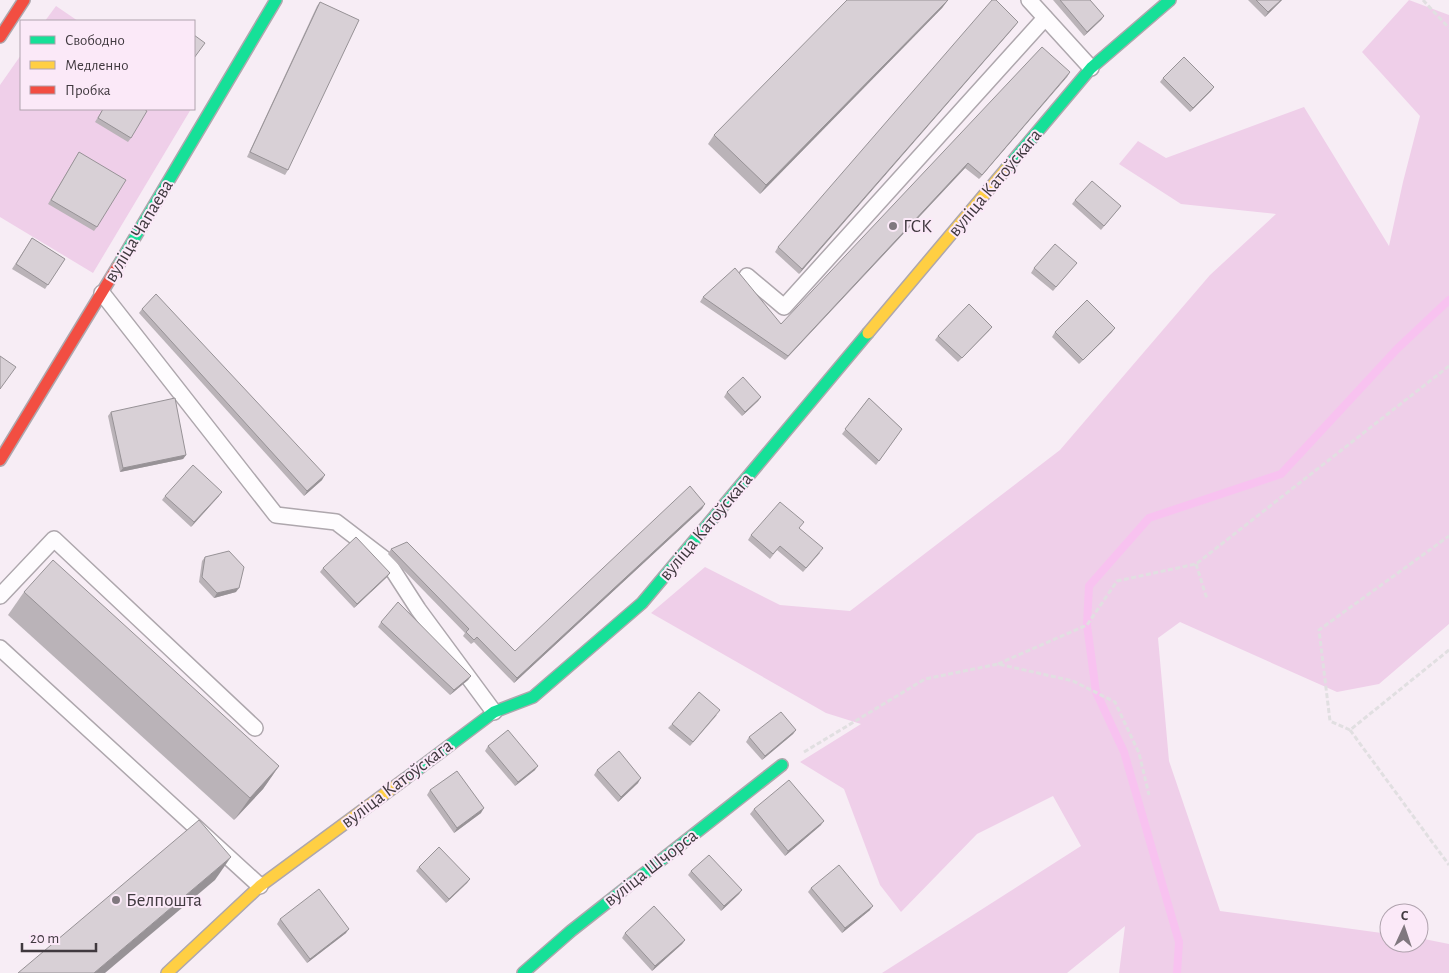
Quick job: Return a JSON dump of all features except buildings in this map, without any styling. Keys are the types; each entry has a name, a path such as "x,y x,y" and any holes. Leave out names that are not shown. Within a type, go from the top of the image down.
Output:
{"street":[{"path":"0,37 24,0"},
{"name":"вуліца Чапаева","path":"0,460 102,293 276,0"},
{"name":"вуліца Катоўскага","path":"167,973 260,886 494,712 533,698 642,603 1091,68 1170,0"},
{"name":"вуліца Шчорса","path":"523,973 571,931 782,765"}],"lane":[{"path":"1029,0 1091,68"},
{"path":"747,276 784,307 1045,18"},
{"path":"102,293 276,515 336,522 387,561 418,609 494,712"},
{"path":"0,596 54,539 255,728"},
{"path":"0,648 260,886"}],"path":[{"path":"1423,0 1449,28"},
{"path":"782,765 925,679 998,664 1087,625 1117,581 1196,564 1449,366"},
{"path":"1449,536 1319,630 1330,721 1350,730 1449,865"},
{"path":"1196,564 1207,599"},
{"path":"1350,730 1449,650"},
{"path":"998,664 1073,681 1115,702 1139,753 1149,795"}],"shaded area":[{"path":"1409,0 1449,15 1449,624 1379,684 1337,692 1180,622 1158,638 1169,761 1220,911 1379,933 1379,953 1429,953 1429,940 1449,944 1449,973 1119,973 1125,926 1067,973 882,973 1081,846 1053,796 977,834 901,912 880,885 844,789 800,762 861,724 826,713 651,613 705,567 780,605 850,611 1060,450 1210,275 1276,214 1181,204 1119,164 1138,141 1166,158 1304,107 1389,246 1420,116 1362,52"},
{"path":"56,6 77,20 46,20"},
{"path":"20,56 20,110 190,110 93,273 0,217 0,85"}],"waterway":[{"path":"1177,973 1179,942 1124,752 1096,692 1087,625 1089,586 1149,518 1281,474 1397,349 1449,300"}],"traffic: fast":[{"path":"118,266 276,0"},
{"path":"1006,169 1091,68 1170,0"},
{"path":"405,779 494,712 533,697 642,603 868,333"},
{"path":"523,973 571,931 782,765"}],"traffic: slow":[{"path":"868,333 1006,169"},
{"path":"167,973 260,886 405,779"}],"traffic: jam":[{"path":"0,37 24,0"},
{"path":"0,460 118,266"}],"place":[{"name":"ГСК","path":"893,226"},
{"name":"Белпошта","path":"116,900"}]}
